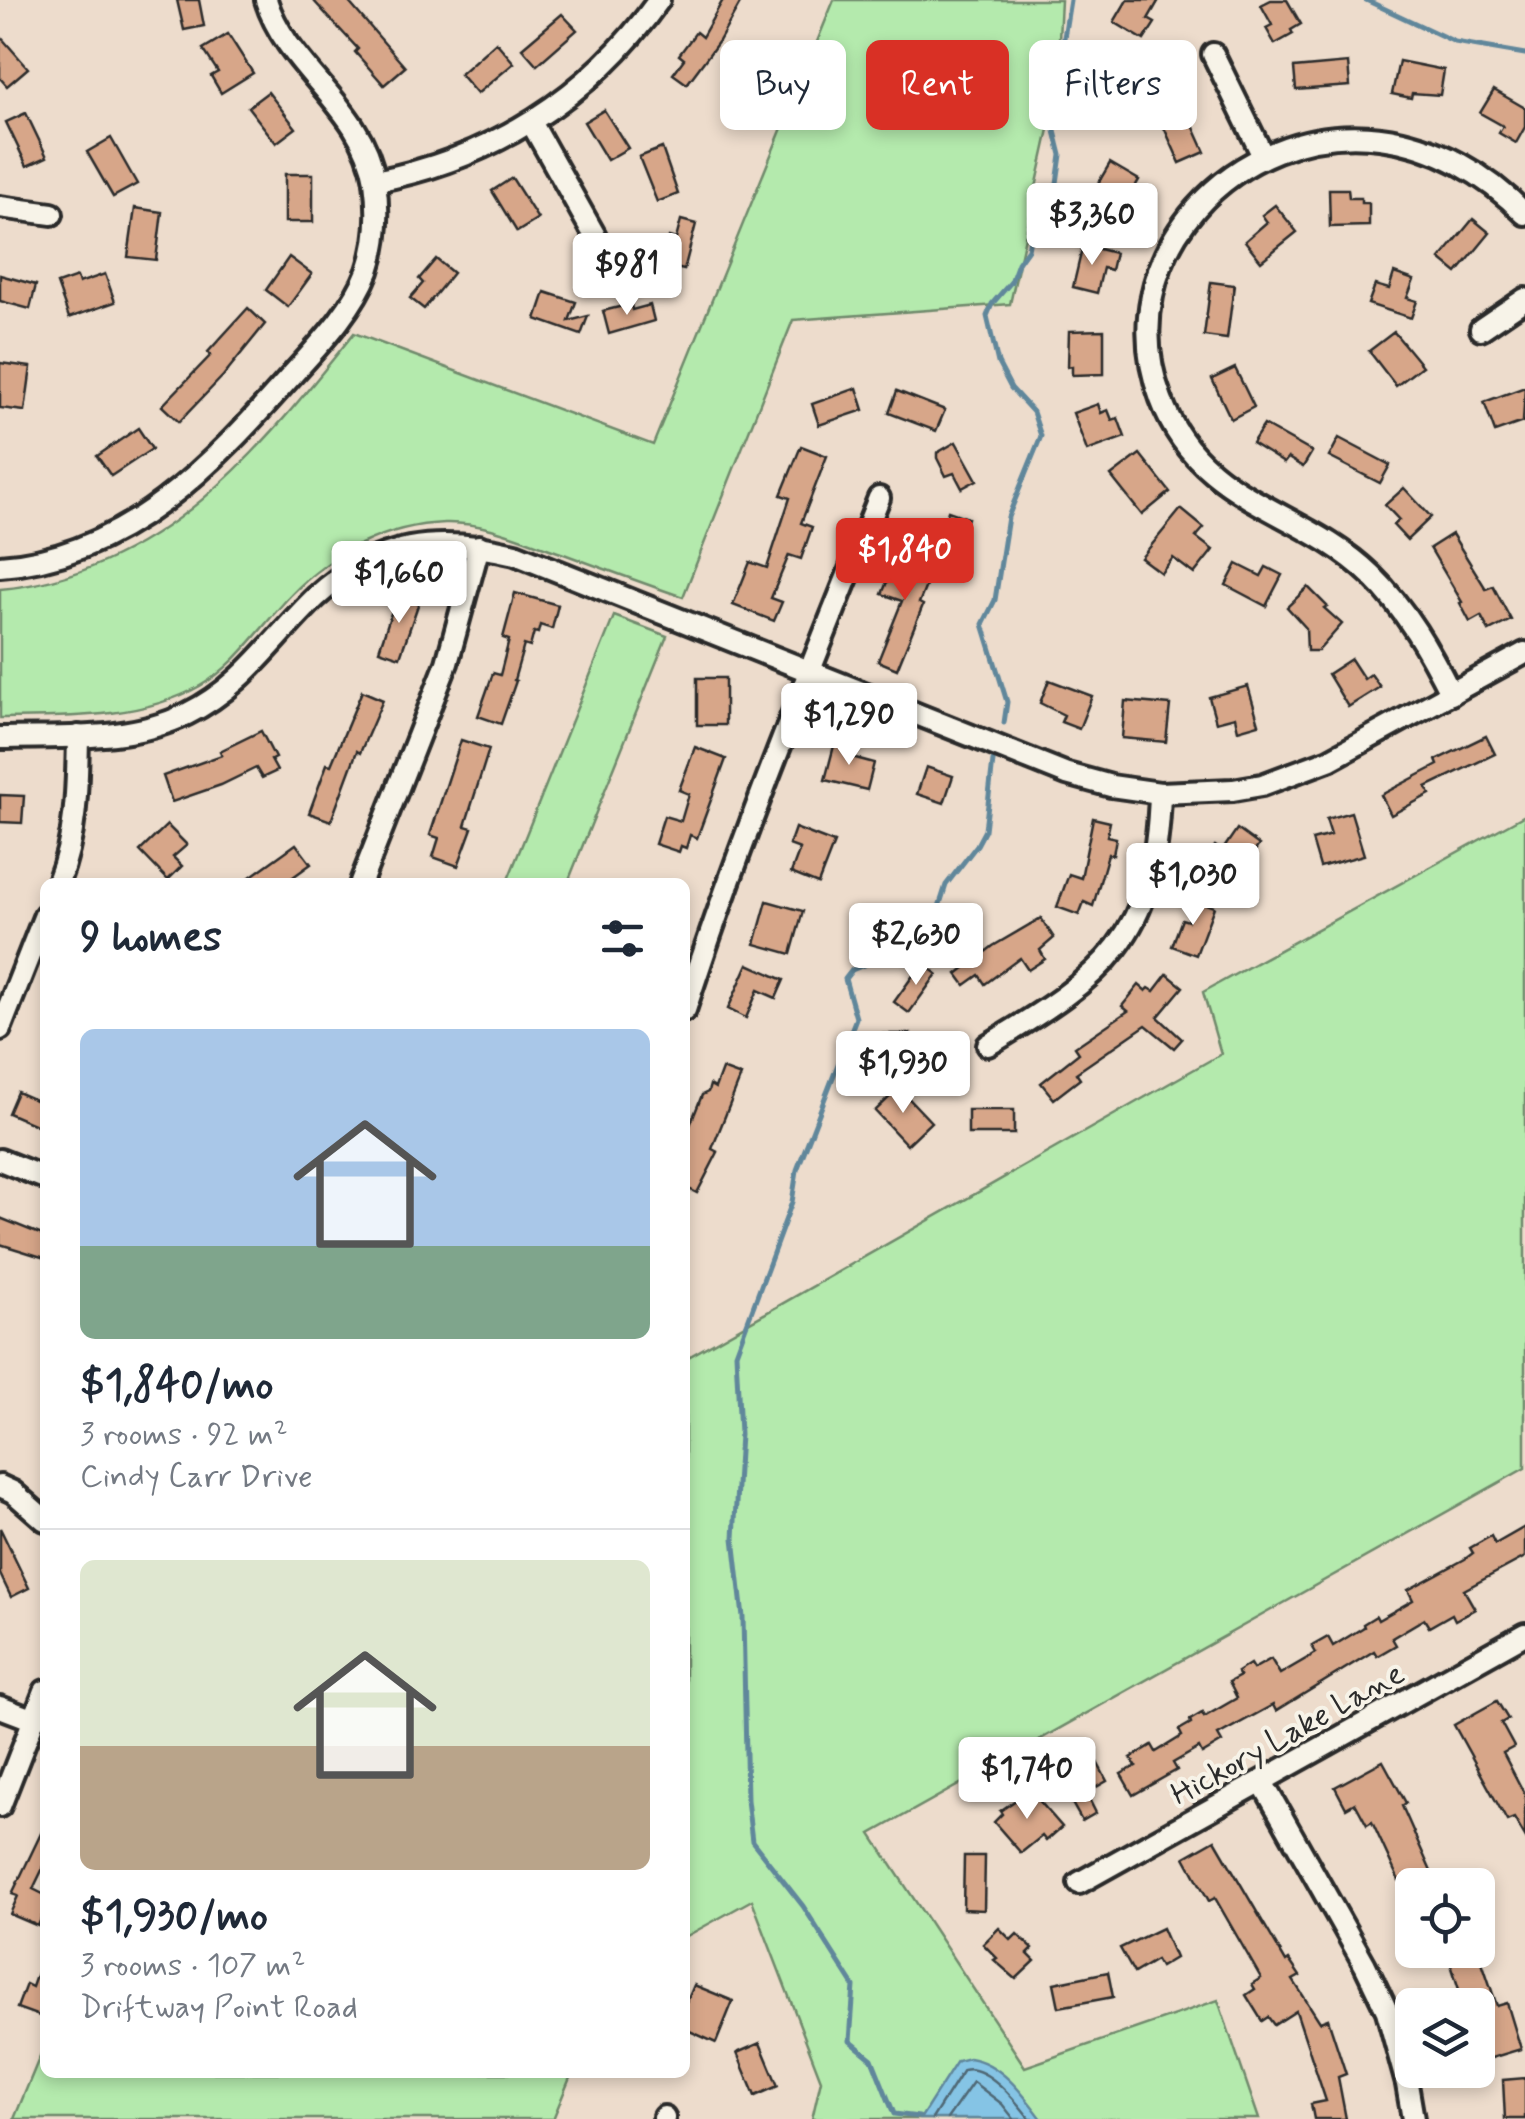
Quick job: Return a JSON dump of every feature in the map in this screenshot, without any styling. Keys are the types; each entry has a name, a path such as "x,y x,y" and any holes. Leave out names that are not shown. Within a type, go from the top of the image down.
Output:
{"street":[{"path":"0,566 59,556 150,514 264,406 313,352 363,281 376,231 370,156 348,116 280,32 266,0"},
{"path":"375,181 443,165 496,143 531,122 582,86 609,61 658,0"},
{"path":"1213,54 1263,156"},
{"path":"531,122 595,236"},
{"path":"1451,694 1399,606 1370,574 1334,546 1256,504 1208,469 1177,433 1153,376 1149,314 1152,291 1166,252 1187,219 1238,170 1263,156 1326,140 1380,138 1460,163 1487,180 1525,214"},
{"path":"0,207 52,214"},
{"path":"1481,328 1525,299"},
{"path":"690,994 715,917 879,498"},
{"path":"0,738 112,734 172,721 215,698 255,666 336,581 379,556 430,544 479,546 515,554 1067,774 1160,793 1233,790 1289,776 1328,760 1525,652"},
{"path":"363,878 447,663 479,546"},
{"path":"59,878 76,810 78,736"},
{"path":"988,1046 1068,995 1096,972 1129,928 1148,889 1155,863 1160,793"},
{"path":"0,1029 40,928"},
{"path":"0,1160 40,1176"},
{"path":"0,1486 40,1516"},
{"name":"Hickory Lake Lane","path":"1079,1883 1523,1640"},
{"path":"0,1806 40,1704"},
{"path":"0,1707 34,1720"},
{"path":"1262,1782 1366,1964 1387,2011 1408,2084 1413,2119"}],"green space":[{"path":"834,0 1061,0 1059,40 1029,40 1029,130 1049,130 1010,304 793,320 683,597 490,529 460,523 423,525 361,544 324,566 291,595 226,667 177,697 103,714 0,718 0,589 57,579 110,560 158,533 243,462 354,333 653,445 781,130 846,130 846,40 818,40"},
{"path":"614,616 667,636 570,878 509,878"},
{"path":"1525,815 1525,1468 871,1834 1025,2067 1218,2000 1259,2119 812,2119 821,2080 752,1900 690,1934 690,1356 1221,1054 1203,992"},
{"path":"40,2056 40,2078 570,2078 553,2119 14,2119"}],"water":[{"path":"969,2058 1001,2073 1042,2119 920,2119 957,2061"}],"building":[{"path":"177,0 199,0 204,26 184,30"},
{"path":"313,0 347,0 405,67 384,85 355,52 358,49"},
{"path":"723,0 742,0 719,41 687,84 673,74 684,59 679,55 696,32 702,37"},
{"path":"1127,0 1159,0 1148,19 1155,23 1144,40 1114,22"},
{"path":"1271,0 1287,0 1301,24 1291,30 1293,34 1275,44 1266,28 1272,25 1261,5"},
{"path":"562,14 577,30 537,65 522,48"},
{"path":"228,34 253,73 221,93 211,76 218,72 203,49"},
{"path":"0,36 28,68 7,86 0,78"},
{"path":"496,42 514,63 477,94 460,74"},
{"path":"1399,61 1444,70 1440,95 1412,93 1411,98 1392,94"},
{"path":"1348,63 1350,86 1296,90 1294,68"},
{"path":"1494,90 1525,108 1525,127 1516,143 1499,133 1503,126 1480,113"},
{"path":"268,92 296,128 276,143 248,107"},
{"path":"604,110 628,148 607,160 584,122"},
{"path":"26,113 47,157 27,166 6,122"},
{"path":"1165,130 1195,130 1205,152 1180,163"},
{"path":"111,138 137,184 113,197 87,152"},
{"path":"662,148 678,194 657,202 639,157"},
{"path":"1110,163 1139,180 1128,199 1138,204 1123,230 1084,207"},
{"path":"285,174 313,174 313,222 285,222"},
{"path":"512,178 538,219 517,232 492,191"},
{"path":"1329,189 1348,189 1349,198 1369,203 1369,226 1330,227"},
{"path":"1275,205 1297,232 1261,261 1245,241 1267,222 1262,215"},
{"path":"135,208 162,212 156,260 128,257"},
{"path":"1473,219 1490,233 1457,273 1440,259"},
{"path":"681,220 696,224 684,270 662,265 669,237 676,239"},
{"path":"1083,245 1115,253 1111,270 1103,268 1097,293 1073,287"},
{"path":"289,257 312,274 288,307 266,290"},
{"path":"436,259 453,273 424,309 410,298 423,283 419,279"},
{"path":"1394,273 1414,280 1407,298 1417,301 1411,318 1368,304 1375,285 1389,289"},
{"path":"105,274 115,302 69,318 57,284 77,277 79,283"},
{"path":"0,275 36,285 30,309 0,301"},
{"path":"1211,282 1234,285 1227,339 1204,336"},
{"path":"545,292 576,302 569,321 588,316 581,335 536,319"},
{"path":"631,304 632,310 650,305 654,321 609,334 603,311"},
{"path":"248,308 265,324 179,422 162,406 211,355 208,352"},
{"path":"1104,330 1104,374 1072,375 1072,366 1068,367 1069,331"},
{"path":"1394,332 1422,366 1396,386 1369,351"},
{"path":"0,363 31,367 25,411 0,408"},
{"path":"1235,368 1254,407 1231,419 1212,379"},
{"path":"1525,387 1523,422 1495,432 1484,402"},
{"path":"857,388 864,410 819,425 812,404"},
{"path":"897,391 945,410 936,431 889,413"},
{"path":"1098,404 1101,413 1108,410 1112,420 1118,418 1125,437 1087,451 1073,413"},
{"path":"1264,425 1312,452 1303,467 1288,458 1284,463 1252,443"},
{"path":"138,428 152,449 111,476 97,456"},
{"path":"1339,438 1390,465 1380,483 1329,457"},
{"path":"956,442 977,480 962,488 954,473 946,476 937,458 937,453"},
{"path":"801,446 827,456 801,523 812,527 801,559 789,555 771,598 782,602 774,621 733,605 750,562 767,568 790,498 781,495"},
{"path":"1140,454 1170,492 1142,515 1111,476"},
{"path":"1404,488 1431,517 1407,540 1393,525 1399,520 1385,505"},
{"path":"1181,509 1204,528 1196,537 1213,550 1194,574 1173,558 1161,573 1141,558"},
{"path":"948,511 968,518 955,558 936,551"},
{"path":"1452,534 1486,589 1493,586 1511,620 1489,631 1481,616 1470,622 1430,548"},
{"path":"900,550 935,564 897,669 878,661 902,601 882,594"},
{"path":"1237,564 1261,576 1266,567 1282,575 1266,606 1226,585"},
{"path":"1308,587 1342,624 1318,651 1307,651 1306,628 1287,607"},
{"path":"515,593 558,605 552,629 540,625 530,647 524,645 501,724 478,716 493,673 500,675 509,640 503,638"},
{"path":"397,595 419,602 400,657 379,650"},
{"path":"1351,659 1364,679 1371,674 1380,687 1348,707 1328,674"},
{"path":"697,678 725,678 725,725 697,725"},
{"path":"1049,680 1092,696 1079,729 1061,722 1064,715 1040,703"},
{"path":"1248,686 1259,724 1238,730 1235,717 1216,722 1209,697"},
{"path":"362,691 383,700 360,753 357,751 331,821 309,813 327,764 331,765"},
{"path":"1125,701 1170,705 1166,742 1122,738"},
{"path":"261,731 277,771 262,778 256,768 172,802 163,776 222,755 220,751"},
{"path":"1486,736 1495,754 1426,787 1430,794 1391,815 1381,795 1438,765 1436,760"},
{"path":"461,740 489,749 465,826 472,828 458,866 433,857 439,838 430,835"},
{"path":"835,742 855,746 852,757 874,763 867,790 825,780"},
{"path":"695,747 726,759 697,838 690,835 686,848 681,846 679,852 655,844 664,816 681,821 689,794 679,790"},
{"path":"926,767 953,776 944,803 917,794"},
{"path":"0,795 24,796 22,823 0,822"},
{"path":"1351,812 1364,855 1320,867 1312,840 1331,835 1326,819"},
{"path":"1093,818 1110,822 1107,836 1116,838 1093,906 1084,902 1079,915 1057,907 1069,874 1081,878"},
{"path":"167,825 187,845 173,857 182,866 170,878 140,851"},
{"path":"795,828 834,843 818,884 791,873 800,849 789,845"},
{"path":"1237,829 1259,845 1233,882 1204,862 1215,846 1222,851"},
{"path":"296,844 311,864 292,878 249,878"},
{"path":"1195,900 1214,907 1196,955 1172,946 1182,919 1188,921"},
{"path":"767,901 803,911 791,954 755,944"},
{"path":"1041,918 1054,938 1040,950 1045,959 1028,970 1020,958 985,984 979,975 965,985 957,974 993,946"},
{"path":"922,963 937,974 909,1013 894,1002"},
{"path":"748,964 784,980 776,998 758,990 746,1018 728,1009"},
{"path":"1167,974 1183,987 1158,1017 1182,1039 1174,1048 1146,1025 1076,1073 1080,1079 1054,1099 1041,1083 1079,1053 1075,1047 1128,1011 1122,1006 1139,985 1154,991"},
{"path":"880,1034 911,1034 911,1063 880,1063"},
{"path":"722,1069 741,1076 712,1149 718,1152 697,1193 690,1190 690,1125 702,1095 710,1085 715,1088"},
{"path":"899,1088 931,1122 907,1145 875,1111"},
{"path":"17,1092 40,1102 40,1127 8,1113"},
{"path":"968,1110 1014,1110 1014,1134 968,1134"},
{"path":"0,1218 40,1234 40,1256 0,1244"},
{"path":"1525,1527 1525,1557 1464,1590 1475,1609 1455,1620 1452,1614 1429,1627 1424,1619 1392,1638 1396,1645 1377,1656 1374,1651 1276,1711 1273,1705 1218,1735 1222,1742 1202,1754 1199,1748 1173,1763 1177,1770 1133,1795 1121,1774 1136,1766 1131,1758 1152,1745 1156,1752 1182,1736 1179,1730 1190,1720 1202,1713 1204,1717 1237,1698 1229,1682 1240,1676 1237,1672 1271,1659 1280,1674 1316,1653 1312,1646 1328,1637 1333,1646 1376,1616 1378,1620 1413,1600 1408,1590 1465,1559 1473,1553 1470,1548 1491,1536 1495,1544"},
{"path":"0,1528 29,1588 11,1597 0,1574"},
{"path":"1497,1701 1508,1719 1501,1723 1514,1747 1503,1753 1525,1795 1525,1837 1514,1818 1507,1821 1454,1725"},
{"path":"1096,1760 1107,1781 1086,1793 1096,1813 1082,1821 1059,1780"},
{"path":"1383,1761 1406,1803 1402,1806 1429,1868 1395,1868 1395,1872 1372,1822 1367,1825 1355,1803 1346,1808 1335,1787"},
{"path":"1030,1790 1062,1827 1046,1841 1042,1836 1021,1853 994,1822 1002,1814 1000,1811"},
{"path":"40,1835 40,1874 33,1889 40,1892 38,1926 10,1914 18,1896 12,1894"},
{"path":"1215,1840 1286,1962 1289,1960 1300,1976 1293,1980 1320,2022 1328,2019 1346,2074 1338,2077 1346,2119 1314,2119 1311,2104 1326,2101 1296,2011 1274,2025 1268,2017 1262,2021 1246,1995 1261,1978 1215,1898 1209,1901 1185,1857"},
{"path":"964,1856 985,1856 984,1910 963,1909"},
{"path":"999,1928 1011,1940 1017,1934 1033,1949 1028,1954 1035,1961 1016,1979 983,1944"},
{"path":"1162,1928 1175,1958 1160,1967 1156,1960 1134,1973 1120,1948"},
{"path":"40,1964 39,2016 17,2008 26,1984 32,1987"},
{"path":"1452,1968 1484,1968 1491,1988 1458,1988"},
{"path":"1108,1972 1113,1997 1059,2007 1054,1983"},
{"path":"694,1985 733,2001 716,2043 690,2031 690,1994"},
{"path":"1495,2000 1497,2006 1507,2003 1521,2049 1495,2057"},
{"path":"760,2043 778,2086 755,2096 737,2053"},
{"path":"1525,2078 1525,2119 1505,2119 1503,2080"}],"waterway":[{"path":"1004,723 1007,702 983,624 995,600 1008,517 1041,436 1033,412 1011,388 998,363 987,316 1011,282 1028,249 1033,222 1057,183 1061,155 1055,131 1060,114 1059,69 1070,0"},
{"path":"1366,0 1455,42 1525,54"},
{"path":"919,2117 894,2114 872,2059 850,2041 854,1986 803,1906 752,1841 747,1800 743,1617 734,1538 740,1434 736,1353 792,1202 797,1170 856,1018 845,979 852,970 905,947 939,907 946,885 985,830 993,761"}]}
